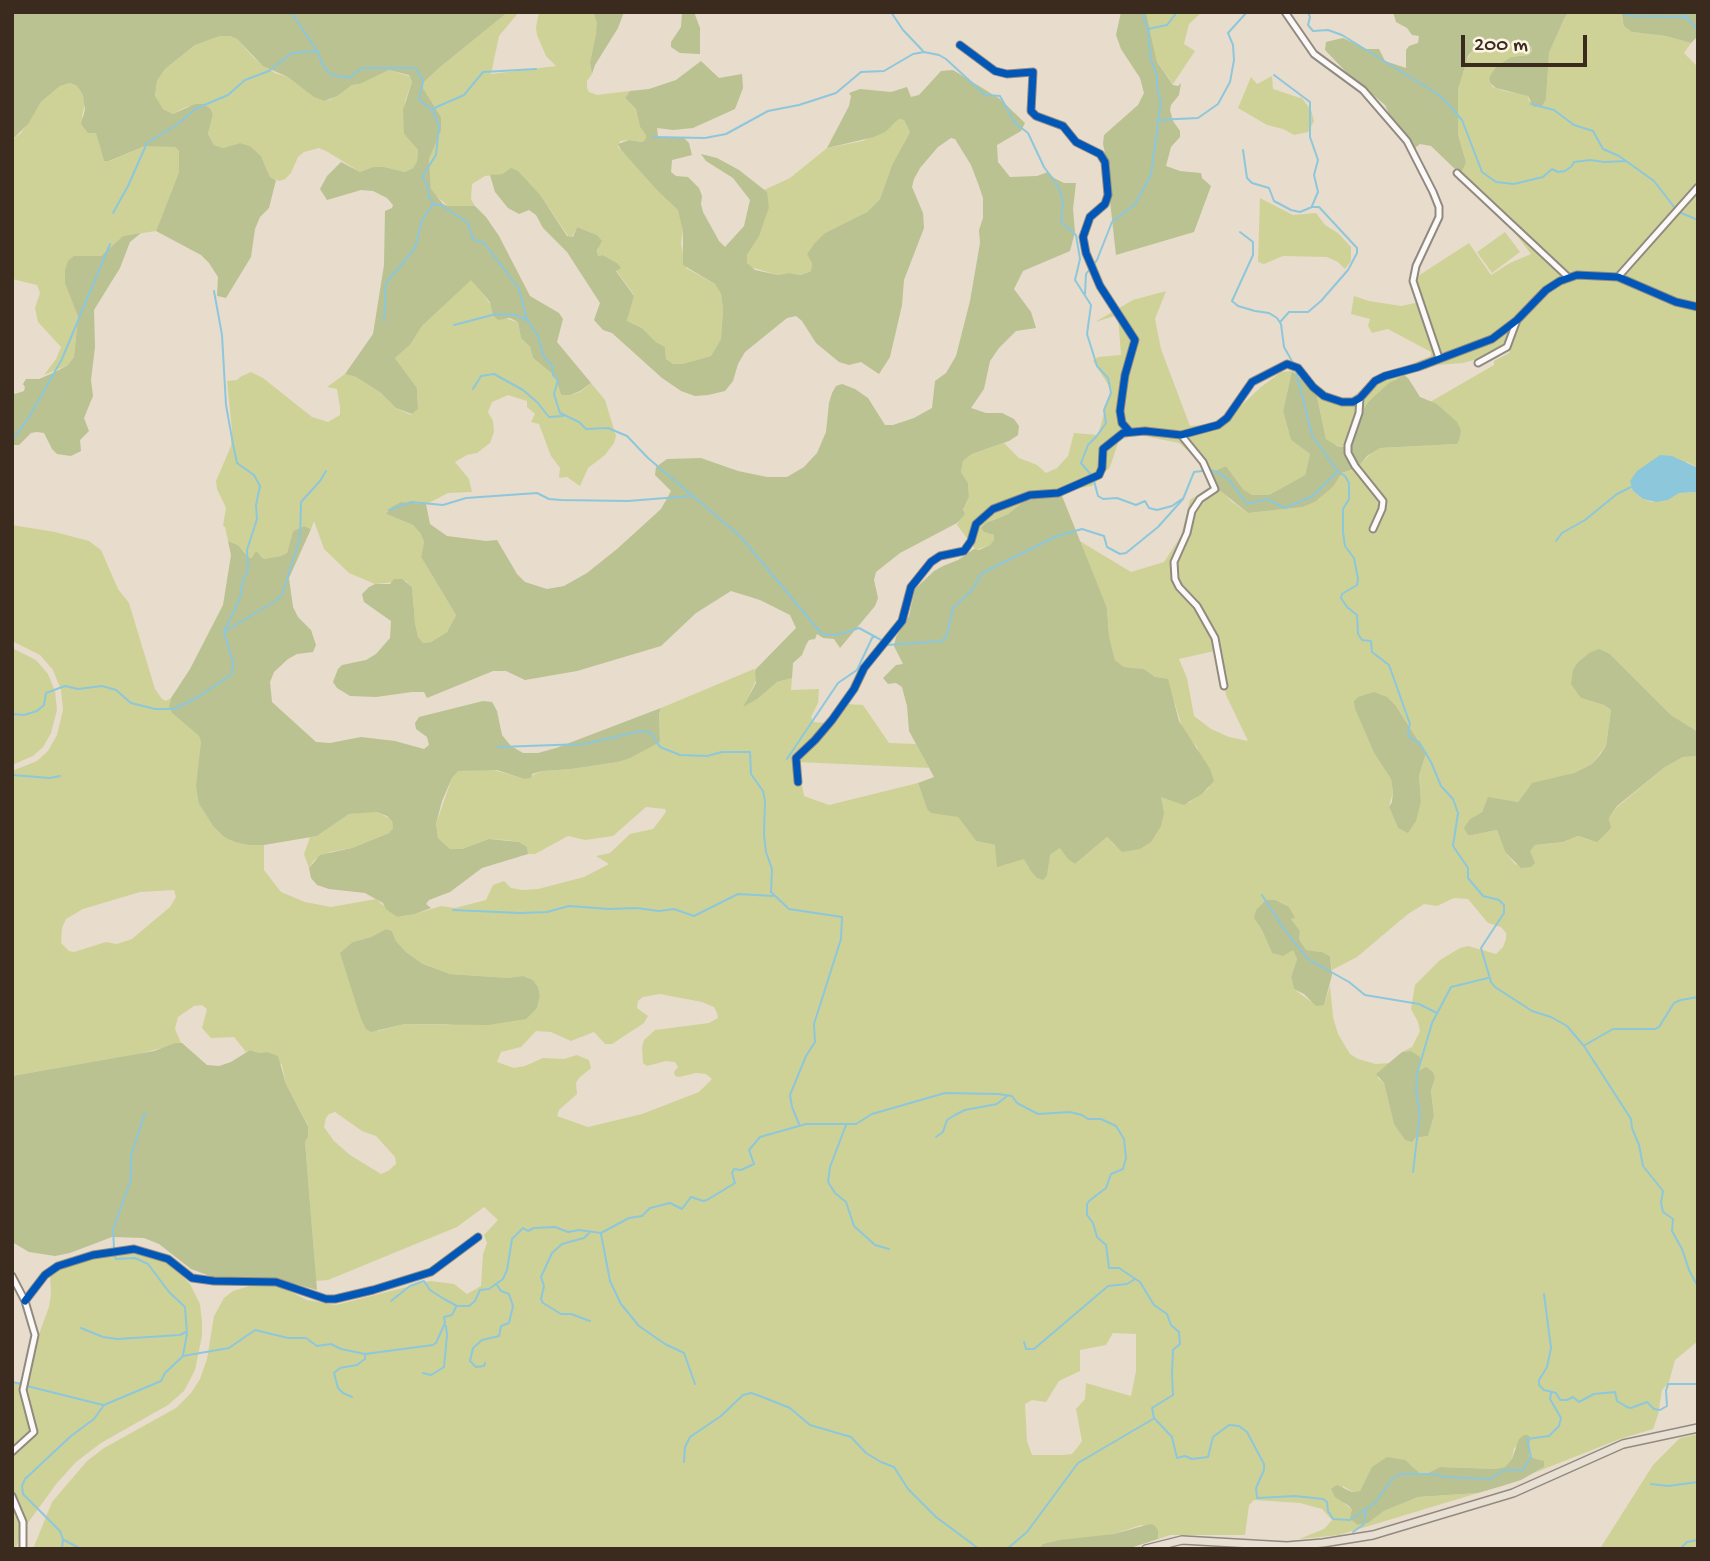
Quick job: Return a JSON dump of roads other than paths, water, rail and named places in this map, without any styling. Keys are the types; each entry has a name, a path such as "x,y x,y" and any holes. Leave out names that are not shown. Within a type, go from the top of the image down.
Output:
{"main road":[{"path":"1146,1549 1182,1540 1308,1545 1373,1535 1513,1493 1623,1444 1698,1428"}],"street":[{"path":"1284,12 1314,54 1363,90 1407,141 1433,192 1439,207 1438,217 1413,276 1439,358"},
{"path":"960,45 995,71 1007,74 1033,72 1031,111 1036,116 1063,127 1079,144 1093,150 1104,160 1108,195 1105,204 1088,221 1084,241 1100,286 1135,340 1125,374 1120,411 1122,423 1129,431"},
{"path":"1457,173 1568,277"},
{"path":"1618,277 1698,187"},
{"path":"798,782 796,758 832,720 854,689 864,668 902,621 911,587 931,562 940,556 964,551 971,541 976,524 993,509 1030,495 1058,492 1099,475 1104,449 1119,435 1129,431 1181,435 1223,422 1252,382 1287,364 1298,368 1318,392 1332,400 1348,403 1360,398 1374,381 1485,343 1517,320 1546,290 1568,277 1588,274 1618,277 1676,302 1698,307"},
{"path":"1478,363 1507,347 1517,320"},
{"path":"1360,398 1359,413 1348,445 1348,453 1382,501 1382,509 1373,530"},
{"path":"1181,435 1203,462 1215,489 1200,499 1192,511 1187,533 1174,562 1175,579 1196,606 1215,638 1224,686"},
{"path":"25,1301 45,1275 58,1266 93,1255 131,1249 143,1250 168,1259 192,1278 276,1282 326,1299 335,1299 430,1272 478,1237"},
{"path":"12,1276 25,1301 35,1335 23,1390 34,1432 12,1452"},
{"path":"12,1496 23,1522 23,1549"}],"water":[{"path":"1660,455 1672,456 1698,468 1698,492 1679,493 1668,500 1656,502 1643,499 1633,491 1630,481 1637,471"}],"waterway":[{"path":"291,12 317,51 324,67 332,75 349,78 362,68 417,70 423,81 419,99 433,111 439,125 436,155 422,177 427,184 429,197 435,205 441,205 468,223 473,239 485,244 519,289 527,320"},
{"path":"891,12 903,30 923,51"},
{"path":"1085,294 1086,274 1097,260 1112,222 1135,204 1151,175 1161,101 1142,12"},
{"path":"1148,29 1167,25 1177,12"},
{"path":"1157,120 1198,118 1218,104 1230,82 1234,60 1233,45 1228,33 1247,12"},
{"path":"1308,12 1308,25 1313,31 1328,30 1342,35 1439,95 1462,120 1482,172 1496,182 1514,184 1543,177 1552,169 1565,171 1574,162 1626,161"},
{"path":"1619,12 1632,16 1688,17"},
{"path":"1681,12 1698,30"},
{"path":"113,213 147,143 178,124 195,109 228,95 245,80 269,71 292,53 316,51"},
{"path":"653,137 705,138 726,134 768,111 799,105 836,93 861,72 884,71 913,54 924,52 946,59 985,95 1000,96 1015,123 1028,133 1044,167 1058,186 1063,201 1061,222 1076,235 1080,259 1075,280 1091,305 1087,334 1097,366 1108,378 1111,393 1104,410 1106,423 1088,445 1081,463 1092,476"},
{"path":"432,109 464,95 483,72 536,69"},
{"path":"1274,75 1310,102 1310,137 1318,160 1314,175 1318,192 1312,206"},
{"path":"1531,104 1554,110 1574,125 1593,131 1603,149 1619,156 1654,181 1675,208"},
{"path":"1243,150 1247,178 1252,183 1269,188 1274,201 1291,210 1300,212 1319,207 1357,248 1348,270 1321,301 1308,312 1289,312 1281,321"},
{"path":"384,321 386,283 415,248 422,220 433,204"},
{"path":"1679,212 1698,220"},
{"path":"1240,232 1253,242 1253,255 1232,301 1238,306 1269,313 1277,318 1281,324 1284,347 1293,363"},
{"path":"12,440 28,419 62,359 110,244"},
{"path":"12,714 24,715 37,711 44,705 46,693 65,686 78,689 102,686 116,690 131,703 155,709 174,709 198,697 232,674 233,663 224,632 240,598 248,570 247,550 257,519 256,505 260,486 254,475 237,463 226,405 222,335 214,291"},
{"path":"454,325 496,314 516,315 528,321 538,336 544,357 552,365 553,375 558,380 554,394 560,413 579,422 586,429 608,428 627,436 648,458 740,536 821,633 837,635 859,628 883,641"},
{"path":"1295,368 1312,435 1349,483 1349,499 1343,509 1343,532 1345,546 1354,558 1358,579 1357,585 1342,594 1341,598 1357,615 1358,634 1362,640 1371,641 1372,652 1389,665 1410,724 1410,738 1419,742 1441,786 1453,799 1458,813 1453,846 1468,868 1468,878 1483,896 1499,900 1504,905 1504,913 1481,948 1491,982 1532,1011 1567,1026 1584,1046 1631,1119 1643,1166 1663,1191 1663,1212 1673,1219 1672,1231 1698,1287"},
{"path":"473,389 481,376 494,374 523,390 549,417 563,416"},
{"path":"887,645 942,641 947,635 953,608 972,590 982,573 1057,536 1082,529 1104,536 1107,547 1120,554 1126,553 1158,527 1183,499 1194,472 1210,470 1220,473 1230,481 1247,504 1267,499 1285,508 1313,496 1337,472"},
{"path":"224,632 282,595 300,538 301,502 326,471"},
{"path":"1094,481 1098,496 1103,499 1117,498 1136,505 1145,501 1149,508 1157,510 1172,506 1182,499"},
{"path":"1556,541 1562,533 1631,487"},
{"path":"389,510 411,502 443,505 466,498 537,493 549,499 561,500 628,501 691,496"},
{"path":"787,759 838,683 857,670 873,636"},
{"path":"498,747 584,744 641,731 649,732 660,747 680,755 707,756 722,752 750,752 751,774 763,791 765,801 764,835 772,869 771,892 789,909 842,917 841,939 814,1024 815,1042 806,1056 790,1095 799,1124"},
{"path":"12,775 50,778 60,776"},
{"path":"453,910 520,913 547,912 569,906 659,911 674,909 694,916 738,894 773,896"},
{"path":"1262,895 1308,959 1349,982 1365,995 1419,1004 1437,1013"},
{"path":"1413,1172 1420,1113 1416,1092 1417,1074 1432,1023 1451,987 1488,978"},
{"path":"1585,1045 1613,1029 1655,1029 1674,1003 1698,997"},
{"path":"391,1301 410,1286 424,1281 430,1290 444,1299 457,1306 469,1306 475,1301 480,1290 489,1289 503,1279 512,1239 523,1228 528,1231 555,1227 568,1232 579,1230 601,1233 629,1218 642,1216 650,1208 670,1203 682,1209 691,1197 707,1200 735,1183 732,1173 734,1169 741,1170 754,1164 749,1150 760,1137 806,1124 856,1124 872,1114 945,1093 998,1094 1012,1096 1017,1103 1038,1114 1070,1112 1088,1119 1101,1119 1116,1126 1124,1139 1126,1158 1123,1169 1111,1174 1106,1188 1089,1201 1087,1215 1093,1223 1097,1237 1106,1245 1109,1268 1119,1268 1140,1282 1154,1305 1167,1314 1171,1325 1179,1332 1180,1344 1173,1350 1173,1395 1152,1408 1154,1418 1172,1437 1177,1458 1208,1457 1213,1437 1229,1425 1239,1426 1247,1432 1264,1464 1256,1488 1257,1498 1295,1496 1323,1499 1327,1502 1333,1519 1350,1520 1375,1503 1392,1479 1401,1474 1491,1479 1504,1470 1523,1470 1531,1457 1527,1439 1549,1436 1559,1426 1561,1418 1550,1399 1551,1393"},
{"path":"936,1137 943,1132 947,1120 955,1115 965,1110 997,1104 1007,1096"},
{"path":"114,1248 113,1230 131,1179 131,1156 145,1113"},
{"path":"846,1125 830,1167 828,1182 835,1193 846,1202 854,1226 875,1245 889,1249"},
{"path":"589,1233 584,1238 562,1244 552,1253 541,1277 544,1286 541,1299 561,1314 571,1314 590,1321"},
{"path":"601,1234 610,1281 621,1304 639,1326 684,1353 695,1384"},
{"path":"114,1254 116,1259 135,1258 148,1264 169,1292 185,1307 187,1334 183,1355"},
{"path":"1024,1342 1026,1349 1034,1349 1108,1286 1127,1284 1135,1279"},
{"path":"485,1363 484,1366 476,1367 470,1361 473,1348 482,1340 499,1336 501,1326 509,1323 513,1306 509,1294 501,1291 497,1285"},
{"path":"1544,1294 1551,1348 1539,1385 1544,1390 1556,1393 1560,1400 1573,1397 1579,1402 1594,1394 1615,1392 1617,1401 1627,1407 1647,1402 1654,1409 1660,1410 1667,1406 1668,1384 1698,1384"},
{"path":"62,1549 60,1531 23,1494 25,1479 71,1436 94,1419 104,1405 161,1381 165,1373 183,1356 229,1348 255,1330 288,1338 306,1338 317,1346 331,1344 365,1354 433,1345 445,1323 444,1317 452,1315 456,1307"},
{"path":"423,1373 431,1375 444,1367 446,1326"},
{"path":"81,1328 103,1337 117,1339 180,1335 186,1332"},
{"path":"352,1397 338,1388 334,1373 340,1368 357,1365 365,1359 365,1354"},
{"path":"12,1382 22,1384"},
{"path":"27,1386 103,1405"},
{"path":"684,1462 685,1447 690,1437 721,1416 743,1395 751,1393 790,1408 810,1425 851,1437 866,1453 894,1467 908,1489 936,1517 979,1549"},
{"path":"1007,1549 1027,1532 1078,1463 1153,1419"},
{"path":"1651,1484 1668,1486 1698,1482"},
{"path":"1353,1532 1364,1524 1366,1511"},
{"path":"64,1540 81,1549"},
{"path":"1680,1549 1687,1542 1698,1540"}]}
